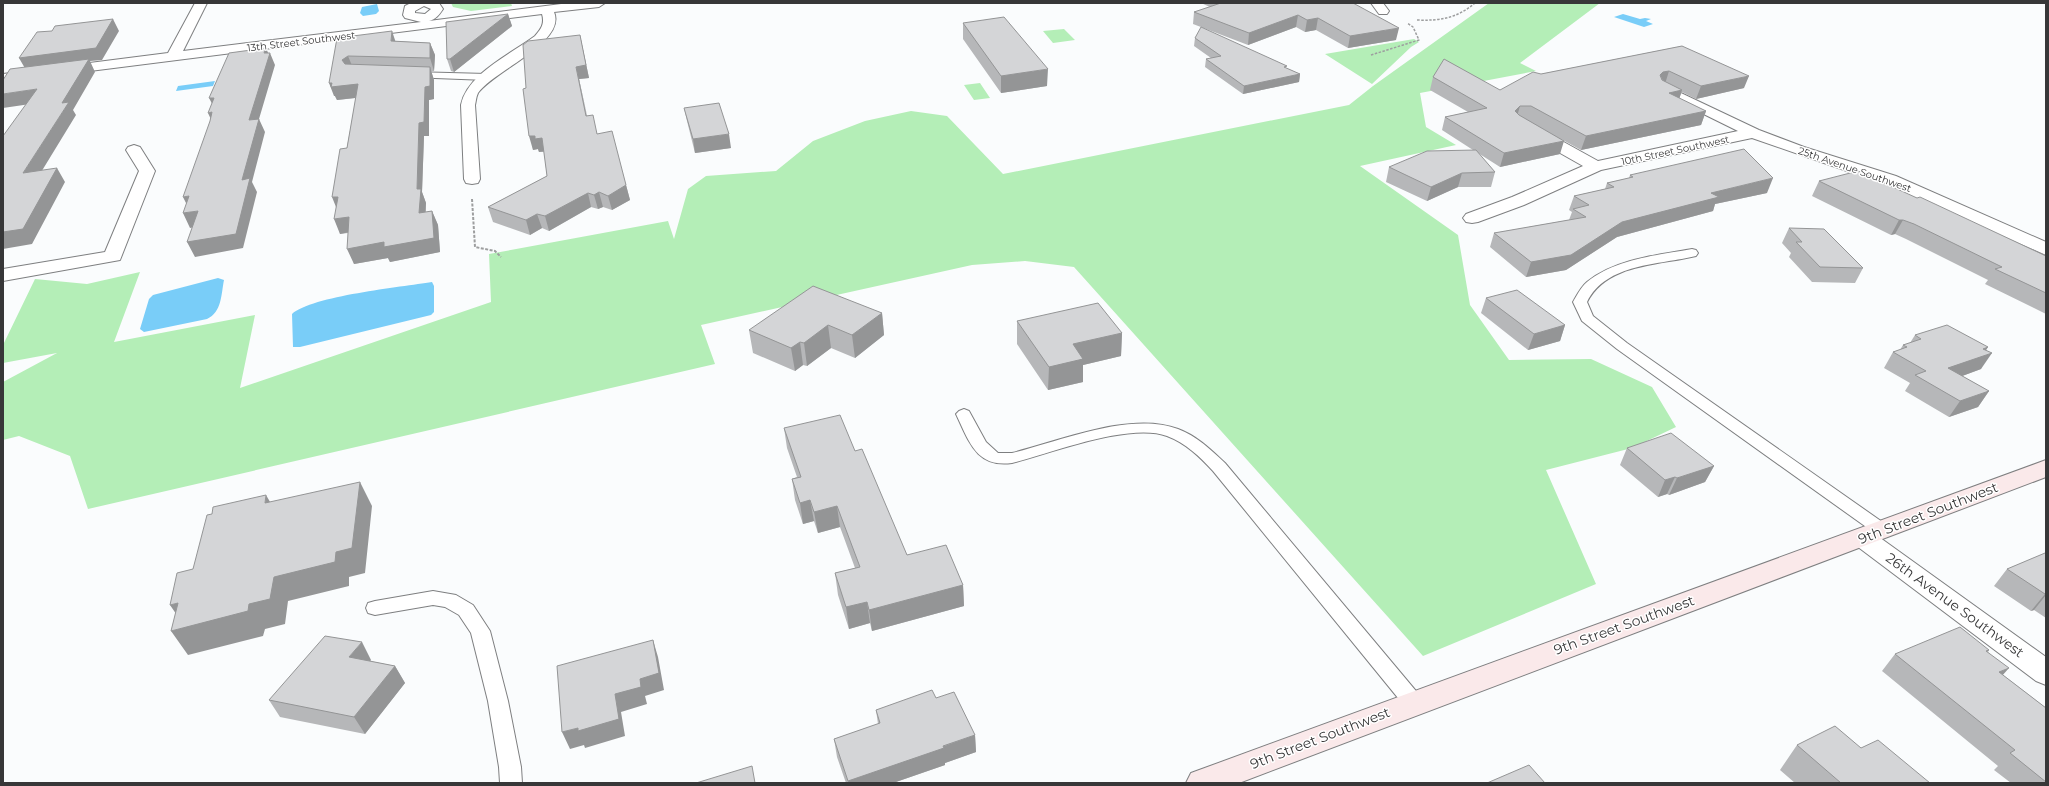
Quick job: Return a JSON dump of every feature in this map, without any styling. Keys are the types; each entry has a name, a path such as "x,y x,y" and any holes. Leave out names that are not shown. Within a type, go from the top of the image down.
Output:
{"main road":[{"name":"9th Street Southwest","path":"1202,783 1414,703 1873,534 2046,468"}],"street":[{"path":"173,57 201,3"},
{"path":"421,3 410,9 408,12 409,15 422,22 432,15 437,9 436,6 427,3"},
{"name":"13th Street Southwest","path":"3,78 173,57 422,22 546,10 599,3"},
{"path":"472,179 468,105 471,94 487,77 539,40 547,30 550,22 546,10"},
{"name":"25th Avenue Southwest","path":"1664,90 1753,133 1903,186 2046,249"},
{"path":"1521,124 1596,166"},
{"name":"10th Street Southwest","path":"1472,218 1518,201 1596,166 1753,133"},
{"path":"3,274 113,256 147,171 134,150"},
{"name":"26th Avenue Southwest","path":"1873,534 2046,672"}],"lane":[{"path":"398,74 487,77"},
{"path":"1692,253 1652,260 1619,270 1591,285 1580,302 1587,318 1622,346 1873,534"},
{"path":"964,414 984,450 990,456 1001,459 1012,458 1113,430 1136,427 1165,430 1191,441 1203,450 1219,467 1414,703"},
{"path":"375,608 433,598 449,600 466,610 480,631 482,638 498,701 510,767 511,783"}],"path":[{"path":"1417,20 1441,21 1455,18 1475,3"},
{"path":"1371,55 1419,40 1413,27 1407,23"},
{"path":"472,179 475,247 495,251 501,257"}],"green space":[{"path":"451,3 511,3 512,6 471,11 453,7"},
{"path":"1489,3 1600,3 1520,63 1536,71 1420,93 1426,127 1456,145 1360,166 1458,235 1470,305 1509,360 1591,359 1652,387 1676,427 1632,448 1546,470 1596,584 1423,656 1074,267 1025,261 972,265 701,325 715,364 88,509 70,456 19,436 3,440 3,382 57,353 3,363 3,345 35,279 87,284 140,272 114,342 255,315 240,388 491,302 489,254 668,221 674,239 688,189 706,176 776,171 813,141 865,121 911,111 947,116 1003,174 1349,105 1373,86"},
{"path":"1064,29 1075,40 1053,43 1043,31"},
{"path":"1414,39 1419,42 1411,47 1372,84 1325,54"},
{"path":"980,83 990,98 974,100 964,85"}],"water":[{"path":"377,4 379,11 376,14 363,16 360,13 362,7"},
{"path":"1623,14 1640,19 1651,19 1646,21 1653,24 1644,27 1614,17"},
{"path":"215,81 213,86 176,91 178,86"},
{"path":"218,278 224,280 218,308 212,316 207,319 144,332 140,329 149,299 153,295"},
{"path":"432,282 434,286 434,312 431,315 300,347 293,347 292,314 302,308 337,297"}],"building":[{"path":"1221,3 1353,3 1399,28 1350,36 1318,18 1307,20 1298,15 1249,33 1194,12"},
{"path":"508,14 450,59 447,59 446,22"},
{"path":"1004,17 1048,69 1001,76 963,23"},
{"path":"113,19 96,48 19,58 37,32 52,31 55,26"},
{"path":"1201,27 1287,66 1284,67 1300,74 1244,86 1206,59 1221,56 1195,38"},
{"path":"392,31 391,41 430,43 430,58 348,56 342,60 345,64 430,67 430,86 425,87 424,122 419,123 417,189 421,189 419,213 432,211 434,238 384,247 384,242 347,249 349,217 334,219 338,197 332,197 340,149 347,148 358,84 331,87 332,83 329,83 337,38"},
{"path":"580,35 586,65 576,67 586,116 593,115 597,134 612,131 626,185 608,196 599,192 594,195 588,193 545,216 537,214 526,220 488,207 547,176 542,138 535,139 535,136 529,136 523,89 526,88 523,45 528,41"},
{"path":"1682,46 1749,76 1701,86 1669,71 1663,72 1660,75 1662,80 1682,90 1669,93 1706,111 1586,136 1531,106 1520,106 1515,111 1519,115 1564,141 1504,153 1445,117 1487,108 1433,77 1444,59 1500,90 1533,72 1541,74"},
{"path":"266,48 264,53 270,53 249,120 259,119 242,180 250,178 236,234 187,242 198,211 183,213 189,196 183,197 210,121 212,112 208,113 214,98 209,98 229,53"},
{"path":"89,59 62,103 69,102 23,173 57,168 23,229 3,232 3,136 37,89 3,94 3,80 10,69"},
{"path":"719,103 729,134 693,139 684,108"},
{"path":"1744,149 1773,178 1711,193 1719,197 1622,222 1571,255 1531,262 1494,233 1586,217 1573,209 1589,205 1574,196 1614,187 1607,183 1633,177 1630,175"},
{"path":"1476,150 1495,172 1462,173 1431,187 1389,167 1427,151"},
{"path":"1858,171 1917,198 1920,197 2046,256 2046,293 1995,269 2002,267 1914,224 1899,220 1819,181"},
{"path":"1789,228 1824,229 1863,268 1820,267 1796,242 1802,242"},
{"path":"813,286 882,313 852,335 828,325 804,343 800,342 791,348 749,330"},
{"path":"1517,290 1565,325 1534,334 1486,298"},
{"path":"1098,303 1122,333 1073,344 1083,359 1049,367 1017,321"},
{"path":"1947,325 1988,347 1983,349 1992,353 1948,368 1989,391 1960,401 1915,375 1926,371 1893,352 1907,347 1903,345 1921,339 1915,335"},
{"path":"840,415 855,451 862,449 907,555 946,545 963,585 869,610 867,602 846,607 835,573 860,567 837,506 814,512 810,500 800,503 792,479 801,477 784,428"},
{"path":"1671,433 1714,466 1677,478 1675,477 1665,480 1627,448"},
{"path":"360,482 352,548 336,552 335,562 274,577 270,599 249,604 248,611 171,631 178,603 170,605 177,573 193,569 207,515 212,514 213,507 266,495 265,503"},
{"path":"2045,553 2045,594 2007,569"},
{"path":"1960,627 1989,650 1986,651 2009,668 1999,672 2046,708 2046,782 2010,753 2015,750 1895,654"},
{"path":"325,636 362,642 349,657 395,666 354,717 269,700"},
{"path":"653,640 659,673 640,679 641,687 615,694 619,719 578,731 578,728 562,732 557,666"},
{"path":"932,690 936,698 954,692 975,735 943,746 944,748 848,781 834,739 880,723 876,710"},
{"path":"1835,726 1861,748 1878,740 1930,783 1841,783 1797,745"},
{"path":"1529,765 1545,783 1487,783"},
{"path":"752,766 755,783 696,783"}]}
